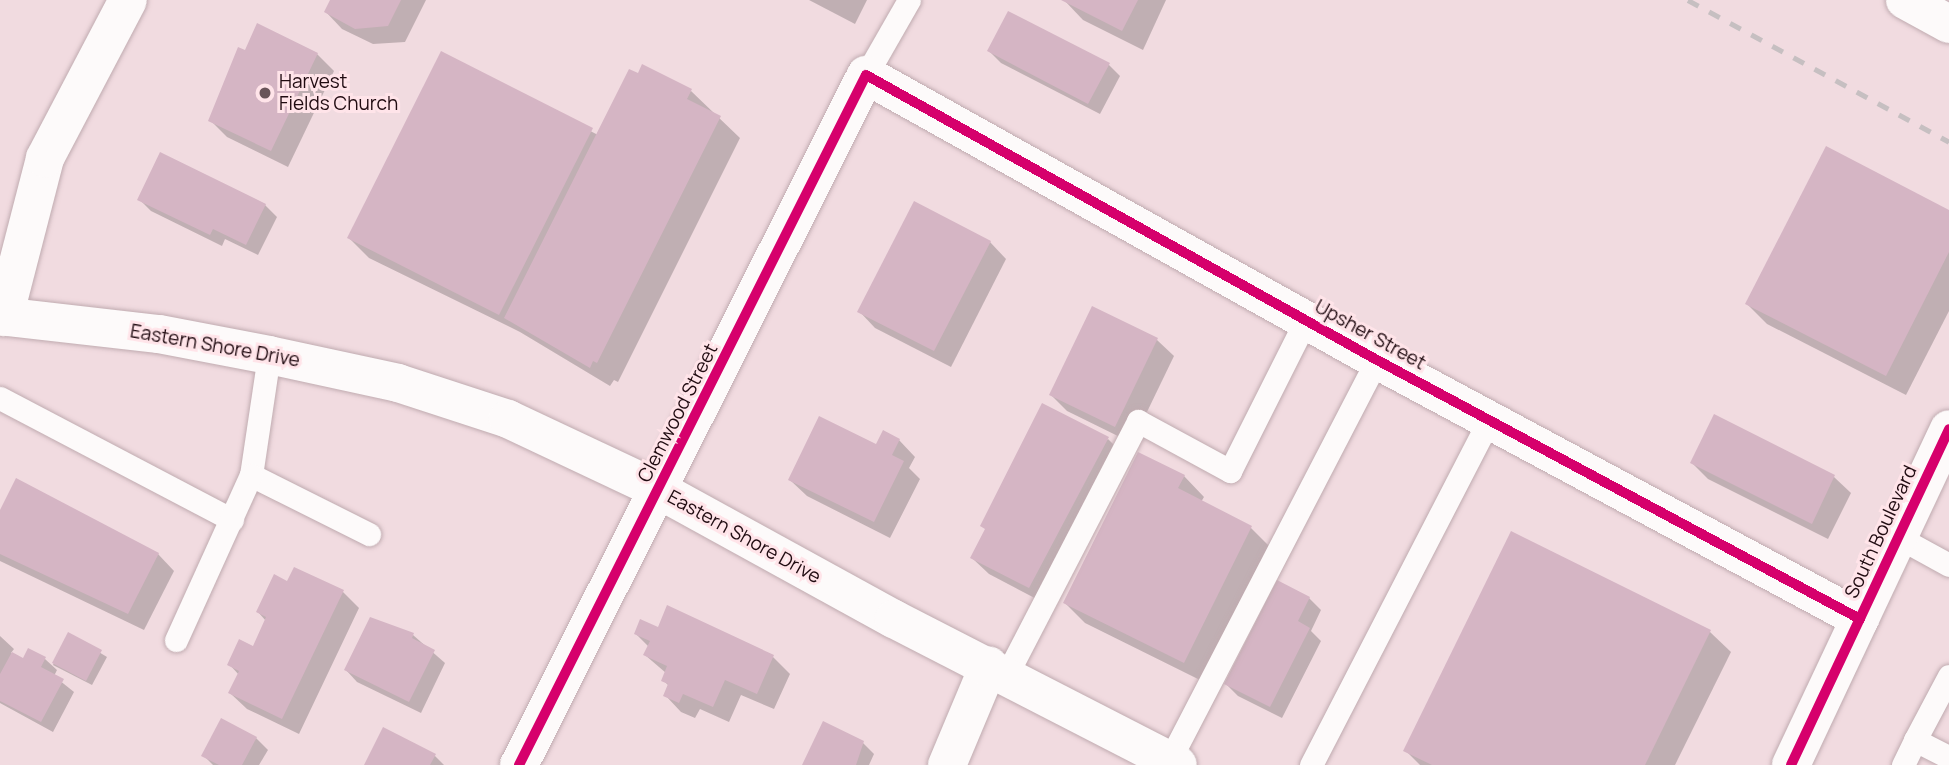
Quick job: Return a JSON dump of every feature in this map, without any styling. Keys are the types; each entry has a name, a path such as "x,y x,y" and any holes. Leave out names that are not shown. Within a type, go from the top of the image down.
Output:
{"street":[{"path":"1,325 45,158 128,0"},
{"path":"1905,0 1949,24"},
{"name":"Upsher Street","path":"866,75 1377,359 1860,619"},
{"name":"Clemwood Street","path":"519,765 866,75"},
{"name":"Eastern Shore Drive","path":"1,325 159,334 398,383 508,419 659,490 894,619 998,670 1174,763"},
{"name":"South Boulevard","path":"1791,765 1949,429"},
{"path":"947,765 998,670"}],"lane":[{"path":"866,75 909,0"},
{"path":"998,670 1138,421 1230,471 1306,320"},
{"path":"176,640 251,475 269,355"},
{"path":"1174,763 1377,359"},
{"path":"0,398 232,520"},
{"path":"1311,765 1489,420"},
{"path":"251,475 369,534"},
{"path":"1898,537 1949,565"},
{"path":"1903,765 1949,676"},
{"path":"1915,740 1949,757"}],"building":[{"path":"330,0 401,0 388,26 355,29 324,12"},
{"path":"1061,0 1138,0 1122,31"},
{"path":"1008,11 1110,63 1088,104 987,51"},
{"path":"257,23 318,53 271,151 208,121 238,47 245,50"},
{"path":"441,51 593,128 499,315 347,238"},
{"path":"642,64 692,89 687,99 721,116 597,363 593,361 590,368 504,318 629,69 638,73"},
{"path":"1826,146 1949,210 1949,252 1886,376 1745,304"},
{"path":"160,152 266,204 246,245 213,229 210,235 137,200"},
{"path":"914,201 991,241 934,351 857,312"},
{"path":"1092,306 1158,338 1115,427 1049,395"},
{"path":"1042,403 1109,437 1029,588 970,558 985,529 980,526"},
{"path":"1714,414 1835,475 1812,524 1690,463"},
{"path":"819,416 876,444 883,430 900,439 892,455 904,461 874,522 788,480"},
{"path":"1138,452 1185,475 1178,488 1252,526 1184,663 1063,603"},
{"path":"16,478 159,553 128,614 0,554 0,510"},
{"path":"1511,531 1711,630 1645,765 1432,765 1403,751"},
{"path":"294,567 344,590 282,719 228,693 239,671 227,665 239,639 253,646 266,617 256,612 274,574 287,581"},
{"path":"1277,580 1310,597 1298,621 1310,628 1270,707 1224,684"},
{"path":"667,605 774,655 757,694 725,680 713,707 683,694 679,703 663,696 668,684 661,681 667,666 643,655 650,641 634,634 640,619 658,627"},
{"path":"370,617 414,633 412,638 435,650 409,702 344,670"},
{"path":"68,632 102,650 86,681 52,663"},
{"path":"28,648 46,657 41,667 64,679 41,722 0,701 0,674 12,652 23,658"},
{"path":"221,718 257,737 242,765 219,765 201,756"},
{"path":"823,721 864,741 856,765 802,765"},
{"path":"383,727 436,754 430,765 364,765"}],"railway":[{"path":"1688,0 1949,142"}],"cycle path":[{"path":"519,765 866,75 1377,360 1860,619"},
{"path":"1791,765 1949,429"}],"place":[{"name":"Harvest Fields Church","path":"265,93"}]}
